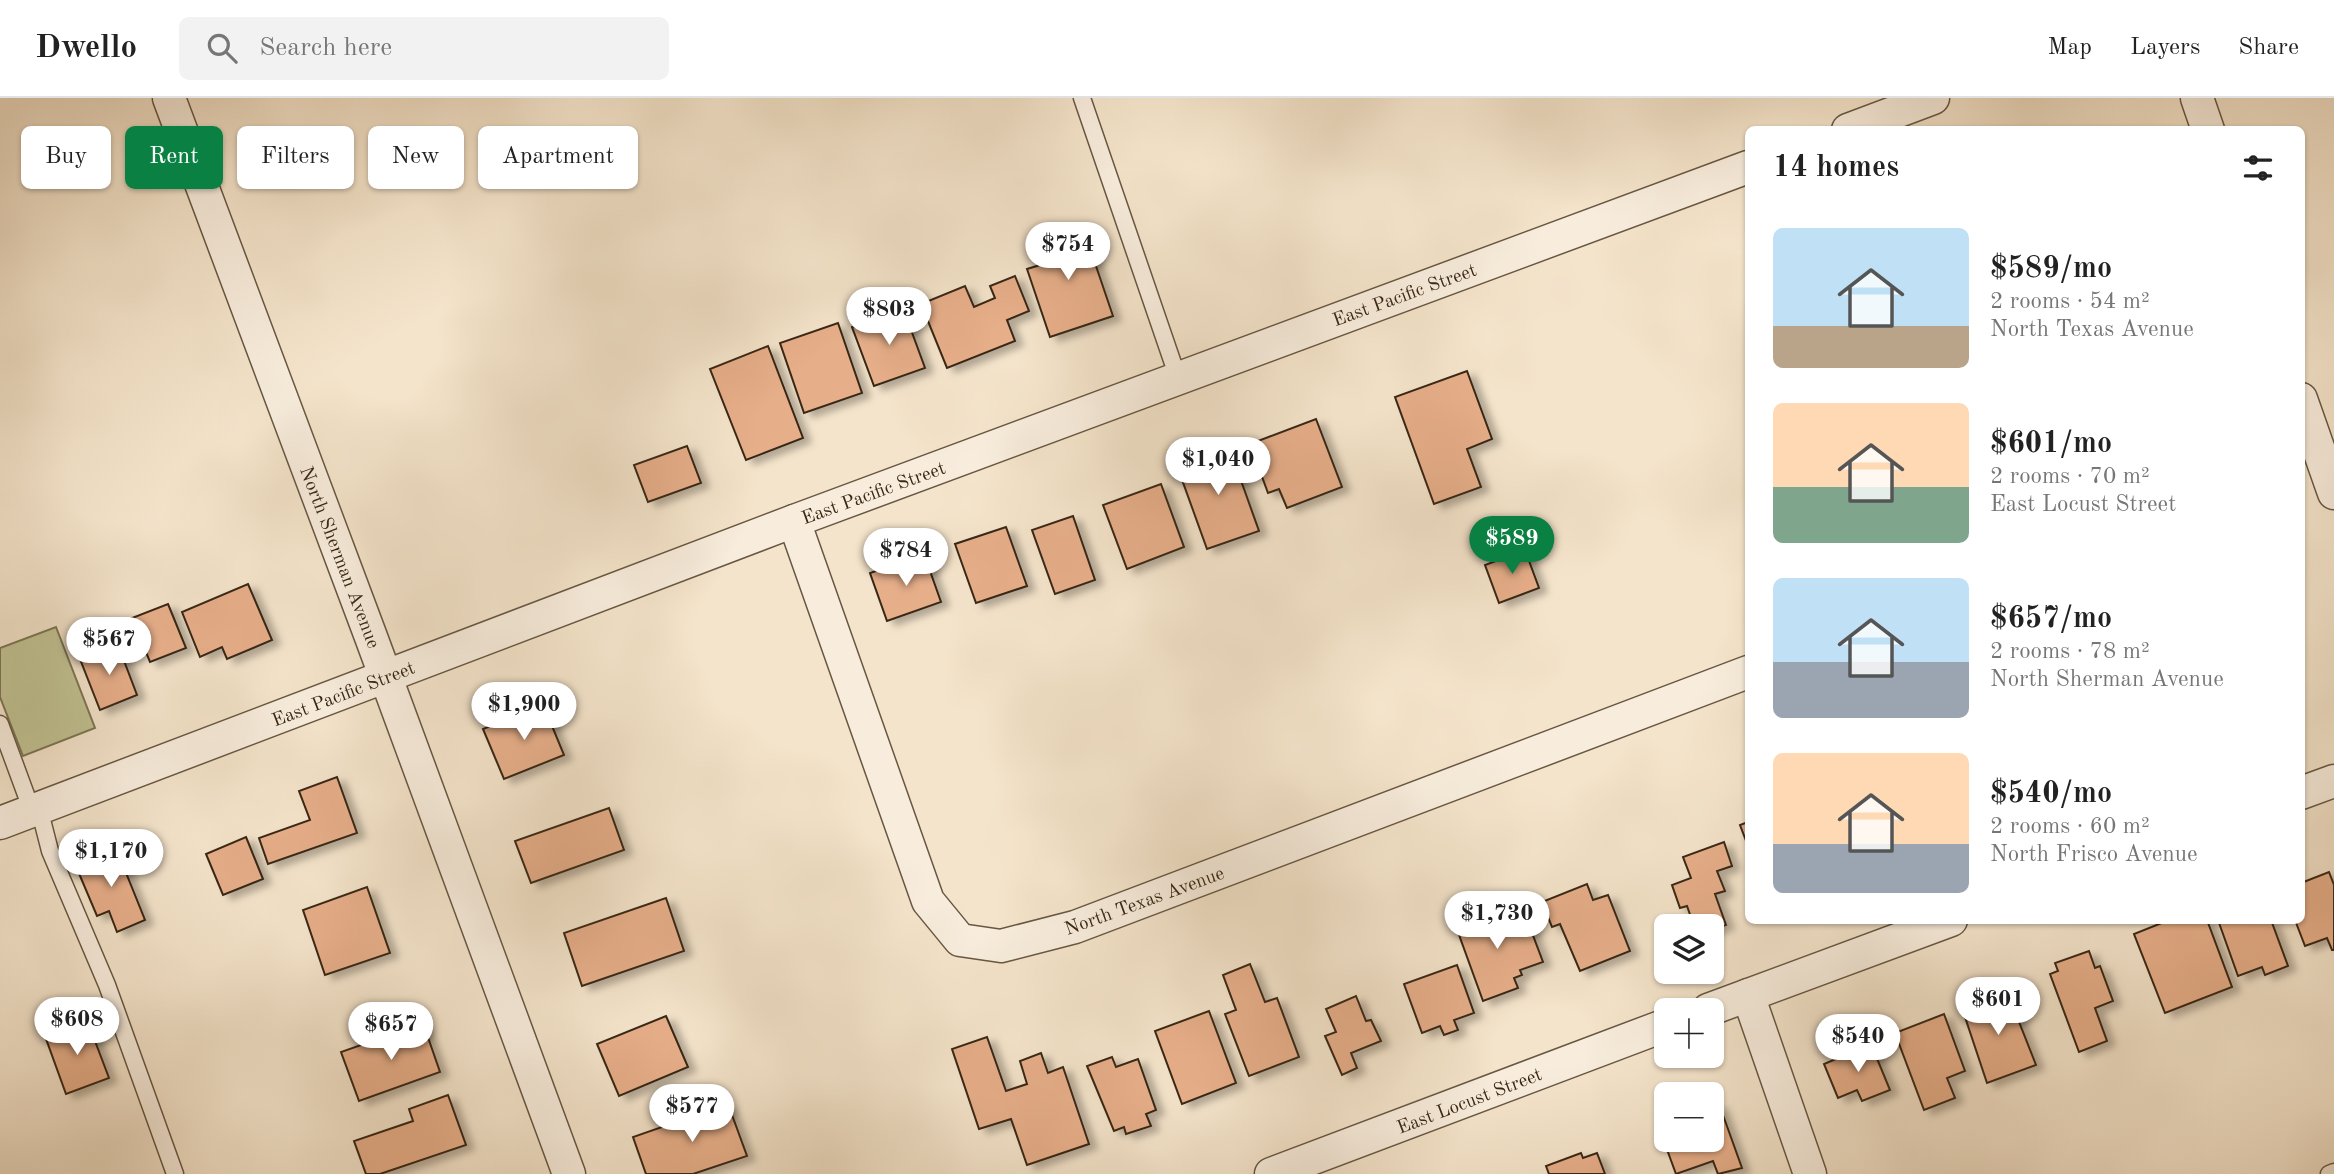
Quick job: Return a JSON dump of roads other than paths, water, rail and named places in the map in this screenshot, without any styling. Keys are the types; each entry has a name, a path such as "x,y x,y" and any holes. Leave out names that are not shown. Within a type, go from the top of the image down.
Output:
{"street":[{"name":"North Sherman Avenue","path":"169,98 569,1174"},
{"path":"1859,126 1933,98"},
{"path":"2197,98 2207,126"},
{"name":"East Pacific Street","path":"0,823 794,521 1745,168"},
{"path":"2305,410 2334,493"},
{"name":"North Texas Avenue","path":"794,521 928,901 960,940 1001,946 1075,927 1745,673"},
{"path":"2305,791 2334,780"},
{"path":"1724,1004 1940,924"},
{"path":"1748,995 1810,1174"},
{"name":"East Locust Street","path":"1271,1174 1654,1030"}],"lane":[{"path":"1082,98 1178,378"},
{"path":"0,724 107,985 175,1174"},
{"path":"2329,1174 2334,1172"}]}
